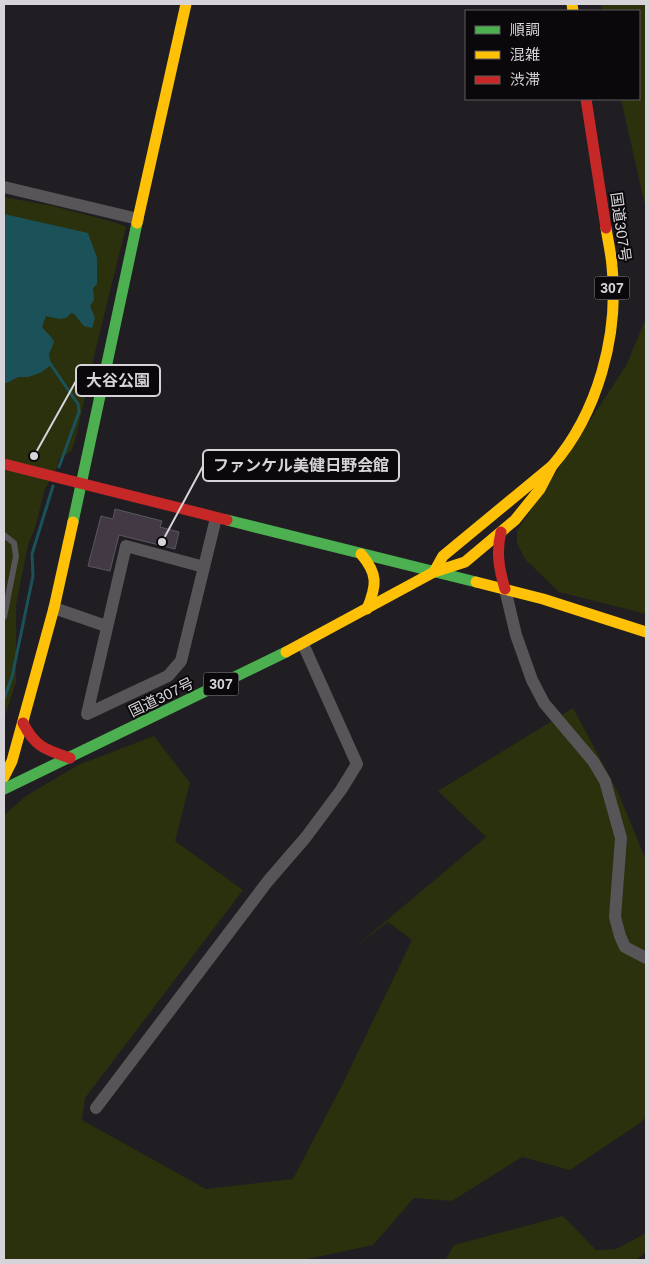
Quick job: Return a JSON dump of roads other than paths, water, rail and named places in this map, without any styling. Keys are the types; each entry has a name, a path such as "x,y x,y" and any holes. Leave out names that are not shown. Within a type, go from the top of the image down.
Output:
{"main road":[{"path":"4,777 12,761 23,724 54,608 186,4"},
{"name":"国道307号","path":"434,572 443,556 552,466 564,452 581,424 596,392 610,338 612,266 586,100"},
{"path":"4,464 505,589 543,599 646,632"},
{"name":"国道307号","path":"4,789 303,644 434,572 465,562 515,520 540,489 552,466"},
{"path":"500,532 497,548 498,565 505,589"},
{"path":"361,554 374,571 376,582 367,609"},
{"path":"23,724 29,738 38,747 70,758"}],"street":[{"path":"4,187 138,219"},
{"path":"204,567 126,546 87,714 168,676 181,661 216,518"},
{"path":"505,589 516,635 532,680 544,702 593,761 605,781 621,838 615,917 620,936 626,946 646,958"},
{"path":"54,608 106,626"},
{"path":"96,1108 268,881 306,837 341,790 357,764 303,644"}],"lane":[{"path":"4,534 14,543 16,556 4,617"}],"water":[{"path":"4,214 88,233 97,258 97,284 93,288 94,300 90,306 95,318 92,328 84,326 71,313 66,318 59,319 46,316 42,327 54,342 49,354 51,365 40,373 28,377 18,377 7,383 4,382"}],"waterway":[{"path":"49,362 78,404 79,412 59,467"},
{"path":"4,699 12,677 33,576 32,554 53,486"}],"place":[{"name":"大谷公園","path":"34,456"},
{"name":"ファンケル美健日野会館","path":"162,542"}]}
